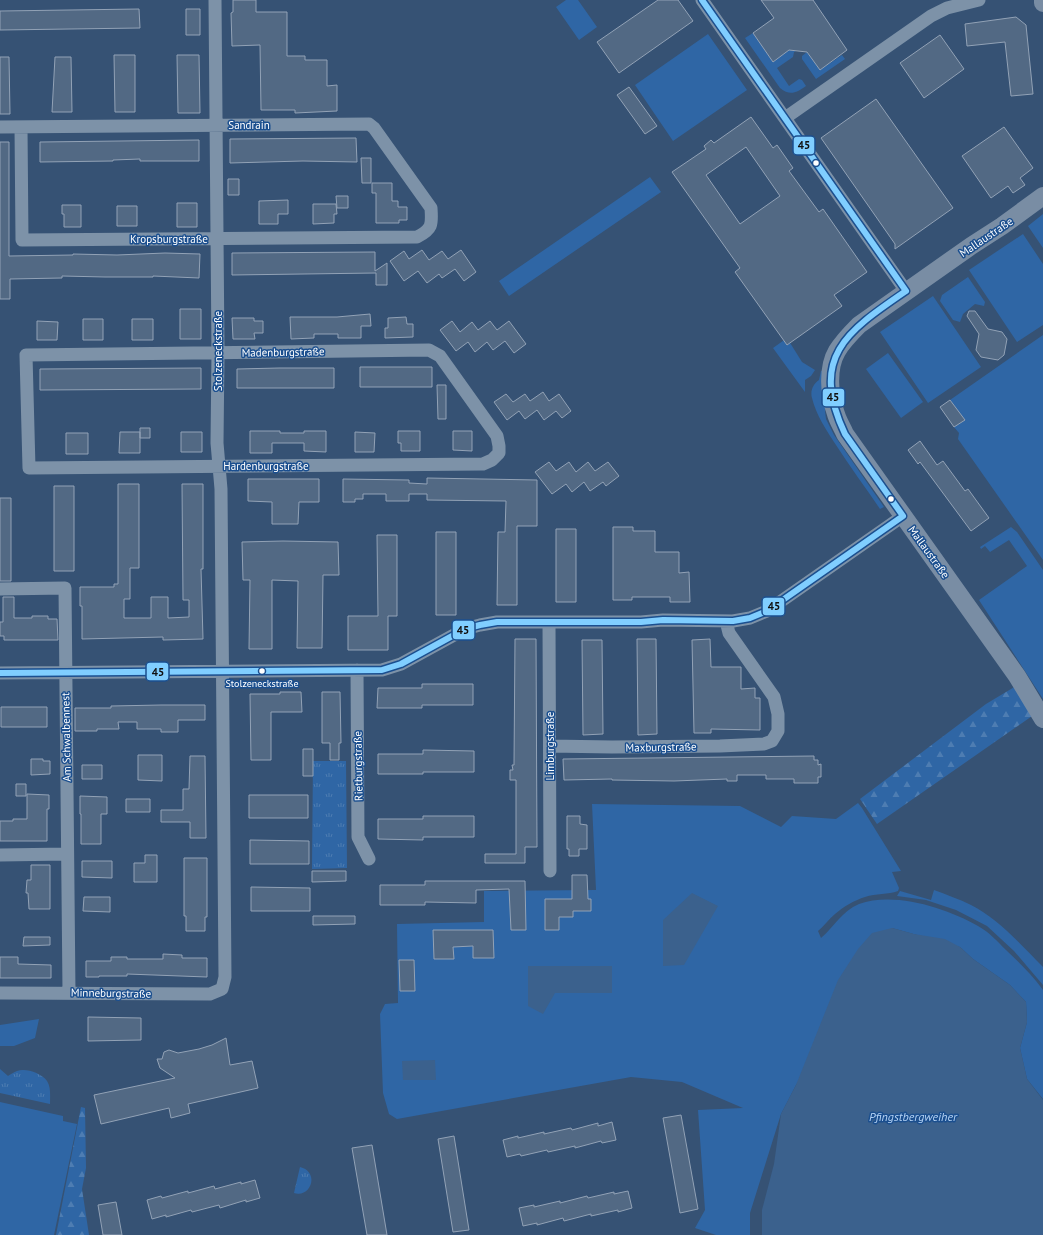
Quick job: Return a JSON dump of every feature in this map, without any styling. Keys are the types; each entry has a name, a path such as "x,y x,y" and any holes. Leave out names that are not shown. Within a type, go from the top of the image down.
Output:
{"street":[{"name":"Stolzeneckstraße","path":"215,0 218,352 217,443 221,489 225,969 222,989"},
{"path":"702,0 906,291"},
{"path":"785,118 931,16 947,8 979,0"},
{"name":"Sandrain","path":"0,127 369,124 374,128 431,208 432,222 427,232"},
{"name":"Kropsburgstraße","path":"21,127 22,240 417,236 427,232"},
{"name":"Mallaustraße","path":"1043,196 859,325 850,333 840,346 832,364 830,381 833,405 839,421 849,439 1013,670 1043,719"},
{"name":"Madenburgstraße","path":"29,468 26,355 429,350 440,356 497,436 499,453"},
{"name":"Hardenburgstraße","path":"29,468 483,464 492,460 499,453"},
{"path":"0,673 382,670 401,664 455,634 480,624 497,622 641,622 662,620 726,621 750,618 767,611 903,516"},
{"name":"Am Schwalbennest","path":"0,589 65,588 69,992"},
{"name":"Maxburgstraße","path":"550,746 720,746 764,744 772,741 778,731 778,714 774,697 729,633 726,621"},
{"name":"Limburgstraße","path":"549,622 550,871"},
{"name":"Rietburgstraße","path":"357,670 358,837 369,859"},
{"path":"0,855 67,854"},
{"name":"Minneburgstraße","path":"0,993 69,992 210,994 222,989"}],"green space":[{"path":"566,0 578,0 597,27 579,40 556,7"},
{"path":"753,33 773,62 793,47 796,51 794,52 793,57 777,68 789,86 799,79 802,80 806,86 793,93 787,92 780,88 745,38"},
{"path":"708,34 747,90 673,141 635,85"},
{"path":"807,52 820,70 842,55 845,59 816,79 802,59 802,56"},
{"path":"650,177 661,192 509,296 499,281"},
{"path":"1043,214 1043,248 1028,226"},
{"path":"1023,234 1043,264 1043,325 1017,342 969,270"},
{"path":"968,277 985,302 984,306 975,304 963,314 960,322 953,320 940,301 942,295"},
{"path":"933,296 981,367 928,403 880,332"},
{"path":"1043,335 1043,560 958,439 959,433 954,427 964,420 950,400"},
{"path":"787,338 802,362 815,370 811,376 805,380 805,392 773,348"},
{"path":"888,353 923,402 901,418 866,369"},
{"path":"821,371 824,371 827,406 825,411 826,419 834,435 884,507 880,509 836,445 816,411 811,393 819,380"},
{"path":"1011,527 1017,532 1043,570 1043,699 979,600 1027,566 1009,540 990,552 985,546 981,549 980,547"},
{"path":"1016,686 1035,714 877,824 860,799 986,704"},
{"path":"313,761 346,761 347,868 312,869"},
{"path":"858,803 901,871 892,872 899,888 898,891 869,896 845,906 818,931 821,938 843,915 853,907 873,900 888,899 920,903 936,908 965,919 986,931 1021,964 1043,990 1043,1099 1027,1079 1020,1048 1027,1022 1026,1002 1010,985 973,959 960,947 892,928 796,1085 781,1114 750,1213 750,1235 716,1235 695,1228 705,1210 698,1110 743,1108 682,1082 631,1077 397,1119 389,1114 383,1093 380,1014 385,1004 398,1003 397,924 484,922 484,891 596,890 592,804 740,806 781,827 792,816 836,819"},
{"path":"934,890 971,905 1000,925 1043,967 1043,985 1014,951 987,926 956,910 926,900 897,896 900,891 931,900"},
{"path":"39,1019 35,1038 14,1046 0,1046 0,1025"},
{"path":"0,1069 8,1076 14,1072 25,1070 33,1072 44,1078 49,1086 50,1104 0,1093"},
{"path":"0,1102 63,1116 63,1121 77,1124 54,1235 0,1235"},
{"path":"81,1107 85,1108 86,1168 82,1189 89,1235 56,1235"},
{"path":"300,1167 310,1174 311,1184 305,1192 300,1194 294,1193"}],"water":[{"path":"692,893 718,906 684,965 663,966 663,920"},
{"name":"Pfingstbergweiher","path":"892,928 914,934 945,939 960,947 973,959 1010,985 1026,1002 1027,1022 1020,1048 1027,1079 1043,1100 1043,1235 762,1235 762,1210 774,1164 781,1114 796,1085 838,980 858,949 872,933"},
{"path":"528,966 612,966 612,993 555,993 543,1014 528,1006"},
{"path":"435,1060 436,1080 403,1080 402,1061"}],"building":[{"path":"233,0 256,0 256,12 287,12 287,56 305,56 305,60 327,60 327,86 337,85 337,111 295,113 295,110 261,110 260,45 232,46 231,13 233,12"},
{"path":"658,0 678,0 693,21 619,73 597,42"},
{"path":"761,0 813,0 847,50 820,70 807,52 789,50 773,62 753,33 774,18"},
{"path":"139,9 140,28 0,30 0,11"},
{"path":"186,9 200,9 200,35 186,35"},
{"path":"1016,17 1026,25 1033,94 1011,96 1005,42 967,46 965,24"},
{"path":"940,35 964,69 924,98 900,63"},
{"path":"114,55 135,55 135,112 115,112"},
{"path":"177,55 199,55 200,113 178,113"},
{"path":"0,57 9,57 10,114 0,114"},
{"path":"55,57 71,57 72,112 52,112"},
{"path":"629,87 657,126 645,134 617,95"},
{"path":"876,99 953,208 895,249 895,244 821,138"},
{"path":"751,117 773,148 777,145 793,168 789,171 819,212 823,209 867,272 834,295 842,306 787,345 735,272 740,268 672,172 706,149 704,146 711,140 714,143","holes":["746,147 780,196 740,224 706,175"]},
{"path":"1004,127 1033,168 1020,178 1025,185 1013,193 1008,186 991,198 962,156"},
{"path":"356,138 357,162 303,161 230,163 230,139"},
{"path":"199,140 199,161 140,161 140,159 40,162 40,142"},
{"path":"0,142 9,142 9,256 165,253 200,254 199,278 153,276 62,276 62,278 10,279 10,299 0,299"},
{"path":"361,158 371,158 371,183 362,183"},
{"path":"228,179 239,179 239,195 228,195"},
{"path":"372,183 392,183 392,201 398,201 398,207 407,207 407,220 399,220 399,223 376,223 376,193 372,193"},
{"path":"336,196 348,196 348,208 337,208"},
{"path":"288,200 288,214 278,214 278,224 259,224 259,201"},
{"path":"177,203 197,203 197,227 177,227"},
{"path":"313,204 336,204 337,214 334,214 334,223 313,224"},
{"path":"62,205 81,205 81,227 64,227"},
{"path":"117,206 137,206 137,226 117,226"},
{"path":"422,250 429,260 442,251 448,259 461,250 476,272 464,281 455,269 442,278 439,274 427,283 418,271 404,281 390,261 404,251 409,259"},
{"path":"375,252 375,271 387,263 387,285 376,285 376,273 232,275 232,253"},
{"path":"180,309 201,309 201,339 180,339"},
{"path":"969,311 975,311 988,329 1002,332 1007,339 1004,355 998,360 981,357 976,350 979,334 967,316"},
{"path":"370,314 371,326 361,326 361,338 338,338 338,334 314,334 314,338 291,339 290,317 337,317"},
{"path":"406,317 407,324 413,324 413,337 385,338 385,328 388,328 388,318"},
{"path":"232,318 254,318 254,321 263,321 263,333 254,333 255,339 233,339"},
{"path":"83,319 103,319 103,340 83,340"},
{"path":"132,319 153,319 153,340 132,340"},
{"path":"37,321 58,322 57,340 37,340"},
{"path":"452,321 460,332 472,322 478,330 490,321 497,330 509,321 526,344 514,353 505,341 493,350 487,342 475,352 468,342 456,351 440,330"},
{"path":"360,367 432,367 432,387 360,387"},
{"path":"201,368 201,389 40,390 40,369"},
{"path":"334,368 334,388 237,388 237,369"},
{"path":"437,385 446,385 446,419 438,419"},
{"path":"543,392 549,401 559,394 571,411 562,418 556,411 544,420 537,410 525,419 519,411 507,420 494,402 506,394 513,402 525,394 530,401"},
{"path":"950,400 965,420 954,427 940,407"},
{"path":"140,428 150,428 150,438 140,438"},
{"path":"250,431 304,433 304,431 326,431 326,452 304,451 304,443 272,443 272,453 250,453"},
{"path":"398,431 420,431 420,451 401,451 401,443 398,443"},
{"path":"453,431 472,431 472,451 453,450"},
{"path":"120,432 140,432 140,453 119,453"},
{"path":"181,432 202,432 202,452 181,452"},
{"path":"355,432 375,433 374,452 355,452"},
{"path":"66,433 88,433 88,454 66,454"},
{"path":"920,441 937,465 943,461 965,491 968,489 989,518 971,531 920,462 918,464 908,450"},
{"path":"549,462 556,471 569,462 576,472 588,462 595,471 608,462 619,476 606,486 603,482 590,491 584,482 572,492 566,484 552,494 535,472"},
{"path":"427,478 537,480 537,526 517,526 517,605 497,605 498,532 505,532 506,501 427,500 427,494 409,494 409,501 386,501 386,494 363,494 363,499 355,499 355,502 343,502 343,479 409,480 409,483 427,484"},
{"path":"248,479 319,479 319,502 299,502 298,524 272,524 272,502 248,501"},
{"path":"118,484 139,484 139,568 130,568 130,599 124,599 124,618 151,618 151,597 168,597 168,618 189,617 189,600 183,600 182,484 203,484 203,569 201,569 203,639 163,640 163,637 82,639 82,606 80,606 80,587 114,587 114,584 118,584"},
{"path":"54,486 74,486 74,571 54,571"},
{"path":"0,498 11,498 11,581 0,581"},
{"path":"613,527 633,527 633,531 655,531 655,552 679,552 679,573 689,572 690,602 670,602 670,597 632,597 632,600 613,600"},
{"path":"556,529 576,529 576,602 556,602"},
{"path":"436,532 456,532 456,615 436,615"},
{"path":"377,535 397,535 397,616 388,616 388,650 348,650 348,616 378,616"},
{"path":"242,542 338,542 339,575 323,575 322,648 297,648 298,581 272,580 272,649 249,649 250,580 243,580"},
{"path":"3,597 14,597 14,618 48,616 48,619 57,619 58,640 4,640 4,636 0,636 0,622 3,622"},
{"path":"515,639 536,639 537,847 525,847 525,863 485,863 485,854 516,854 516,780 510,780 510,770 513,770 512,765 514,765"},
{"path":"637,639 656,639 657,734 638,735"},
{"path":"710,639 711,667 741,667 741,689 755,688 755,698 760,698 760,730 711,729 711,733 694,733 692,640"},
{"path":"582,640 602,640 603,734 583,735"},
{"path":"422,684 473,684 473,705 422,705 422,708 377,708 378,688 422,688"},
{"path":"280,692 301,692 302,712 271,712 271,760 251,760 250,694 280,694"},
{"path":"322,692 340,692 341,743 339,743 339,760 330,760 330,743 322,743"},
{"path":"205,705 205,720 178,720 178,732 161,732 161,729 137,729 137,722 118,722 119,729 75,731 75,708 111,708 111,706"},
{"path":"1,707 47,707 47,727 1,727"},
{"path":"303,749 313,749 313,776 303,776"},
{"path":"423,750 474,751 474,772 378,774 378,754 423,754"},
{"path":"138,755 162,755 162,781 138,780"},
{"path":"190,756 205,756 206,838 190,838 190,822 161,822 161,810 183,810 183,789 189,789"},
{"path":"814,756 814,760 818,760 818,765 821,764 821,777 818,777 818,783 794,783 794,779 766,779 766,775 737,775 737,781 727,781 727,779 674,781 612,779 564,780 563,759"},
{"path":"31,759 43,759 43,761 50,761 50,774 31,775"},
{"path":"82,765 102,765 102,779 82,779"},
{"path":"16,784 26,784 26,796 16,796"},
{"path":"27,794 49,795 49,809 47,809 47,841 0,841 0,821 27,819"},
{"path":"249,795 308,795 308,818 249,818"},
{"path":"80,796 107,797 107,814 101,814 101,844 81,844"},
{"path":"126,799 150,799 150,812 126,812"},
{"path":"423,816 474,816 474,837 423,837 423,840 378,839 378,819 423,819"},
{"path":"567,816 580,816 580,824 587,825 587,849 579,849 579,856 569,856 569,849 567,849"},
{"path":"250,840 309,841 309,864 250,864"},
{"path":"145,855 157,855 157,882 134,882 134,863 145,863"},
{"path":"184,858 207,858 207,917 205,917 205,931 186,931 186,916 184,916"},
{"path":"82,861 112,861 112,878 82,877"},
{"path":"31,865 50,865 50,909 29,909 28,893 26,893 27,880 31,880"},
{"path":"312,871 346,871 346,881 312,882"},
{"path":"572,875 587,875 588,899 591,899 591,911 573,911 573,917 559,917 559,930 545,930 545,899 572,899"},
{"path":"425,881 525,881 526,930 511,930 509,889 476,890 476,903 425,902 425,905 380,905 380,885 425,885"},
{"path":"251,887 310,888 310,911 251,911"},
{"path":"84,897 110,897 110,912 83,911"},
{"path":"313,916 355,916 355,924 313,925"},
{"path":"433,930 493,930 494,958 473,958 473,946 453,947 454,959 434,959"},
{"path":"24,937 50,937 50,945 23,946"},
{"path":"163,954 182,955 182,958 207,958 207,977 127,974 127,976 86,977 86,961 111,961 111,957 127,957 127,959 163,959"},
{"path":"0,957 18,957 18,964 51,965 51,978 0,978"},
{"path":"399,960 414,960 415,991 400,991"},
{"path":"88,1017 141,1018 141,1040 88,1041"},
{"path":"226,1038 230,1065 252,1061 258,1088 188,1104 190,1113 171,1118 169,1108 101,1124 94,1095 175,1078 160,1068 157,1059 162,1059 164,1052 169,1050 178,1053 199,1049 212,1045"},
{"path":"681,1115 698,1209 680,1213 663,1118"},
{"path":"612,1122 616,1140 602,1143 601,1141 575,1148 575,1146 548,1152 547,1150 521,1156 520,1154 507,1157 503,1140 518,1136 518,1138 571,1128 572,1130 598,1123 598,1126"},
{"path":"454,1136 469,1230 453,1232 438,1139"},
{"path":"372,1145 387,1235 367,1235 352,1148"},
{"path":"255,1180 260,1198 246,1202 246,1200 220,1208 219,1205 192,1212 191,1210 152,1219 147,1200 161,1196 162,1198 188,1191 188,1193 214,1186 215,1189"},
{"path":"628,1191 632,1208 618,1212 618,1210 591,1216 591,1214 564,1221 563,1218 537,1225 537,1223 523,1226 519,1208 534,1205 534,1207 560,1201 560,1203 587,1196 588,1198 614,1192 614,1194"},
{"path":"116,1202 122,1235 103,1235 98,1205"}],"transit line":[{"name":"45","path":"702,0 906,291"},
{"name":"45","path":"903,516 845,434 835,407 831,385 833,366 840,349 851,334 866,320 906,291"},
{"name":"45","path":"0,673 382,670 401,664 465,629 497,622 641,622 663,620 733,621 750,618 767,611 903,516"}],"place":[{"name":"Stolzeneckstraße","path":"262,671"}]}
